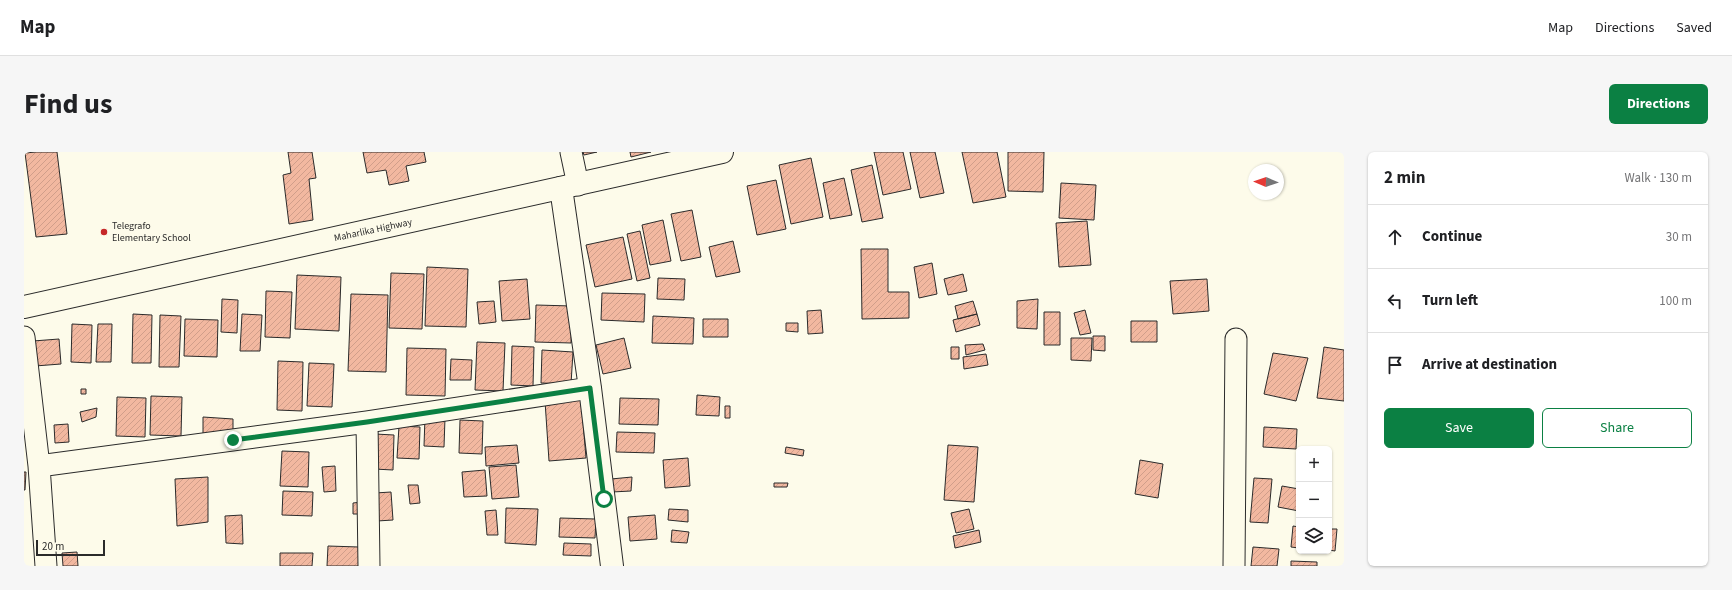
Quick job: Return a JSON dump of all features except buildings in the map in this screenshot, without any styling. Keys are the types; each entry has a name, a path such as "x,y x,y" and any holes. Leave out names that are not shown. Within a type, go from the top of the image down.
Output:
{"main road":[{"name":"Maharlika Highway","path":"24,307 722,152"},
{"path":"570,186 590,388 612,566"}],"street":[{"path":"570,186 571,152"},
{"path":"24,337 39,466 46,566"},
{"path":"1234,566 1236,339"},
{"path":"39,466 367,422 590,388"},
{"path":"367,422 369,566"}],"place":[{"name":"Telegrafo Elementary School","path":"104,232"}],"route":[{"path":"233,440 367,422 590,388 604,499"}]}
